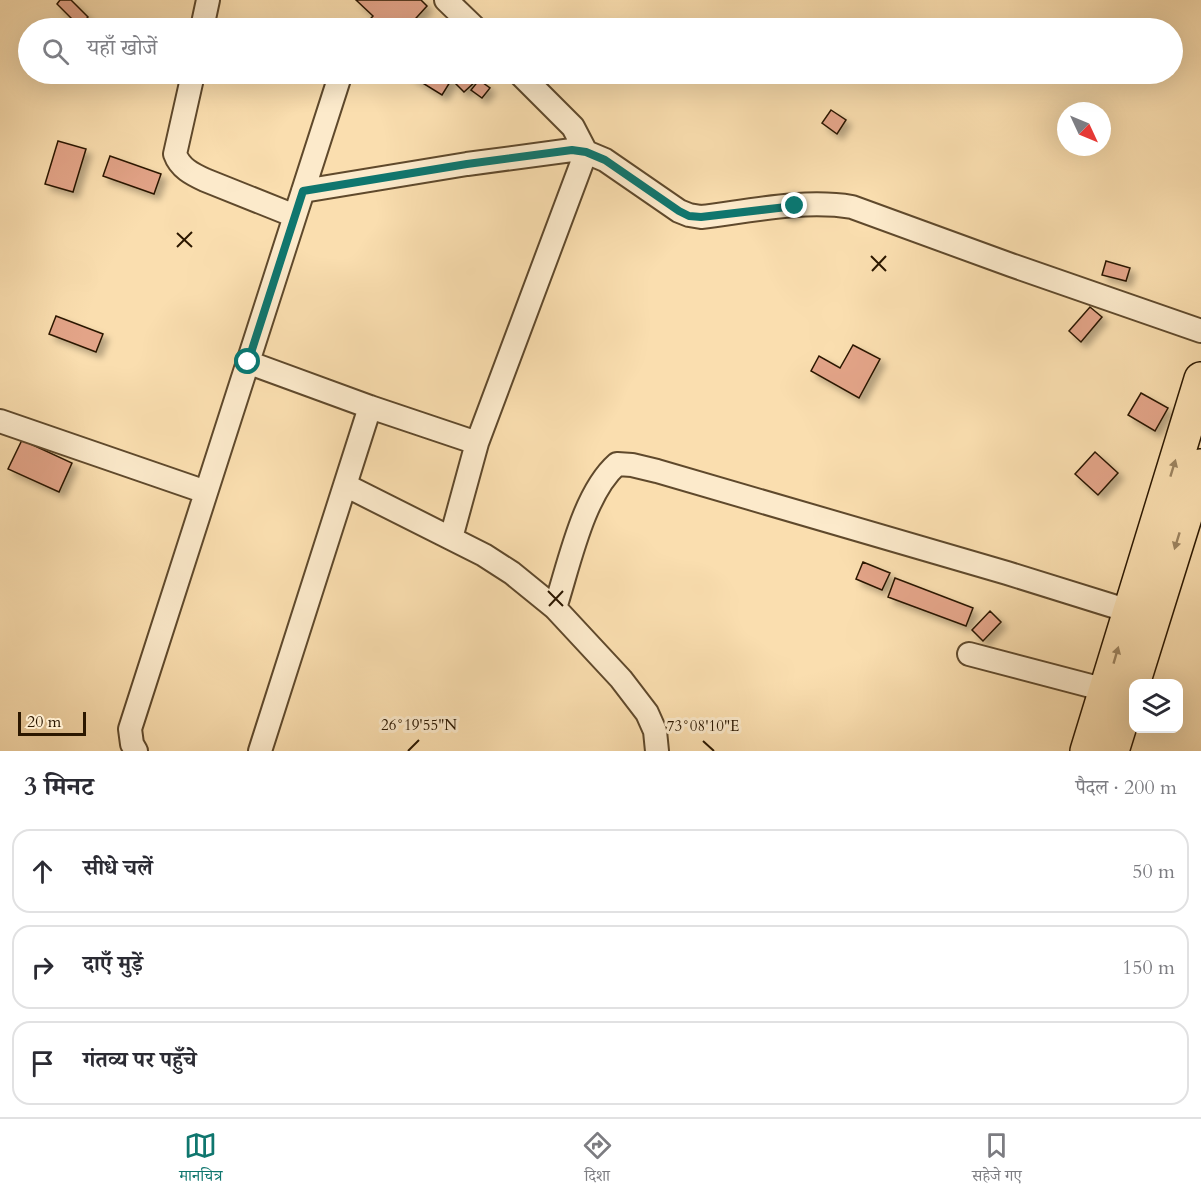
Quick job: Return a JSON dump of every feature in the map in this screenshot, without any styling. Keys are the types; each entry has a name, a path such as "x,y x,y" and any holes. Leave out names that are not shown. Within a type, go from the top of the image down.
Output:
{"main road":[{"path":"1087,751 1201,379"},
{"path":"1112,751 1201,466"}],"street":[{"path":"204,18 208,0"},
{"path":"447,0 465,18"},
{"path":"191,84 175,154 178,162 191,173 205,180 295,216"},
{"path":"136,751 132,744 130,729 337,84"},
{"path":"451,538 477,443 586,152 573,127 530,84"},
{"path":"303,191 467,164 572,150 586,152 605,160 689,216 701,217 811,205 834,204 852,207 1201,331"},
{"path":"248,362 477,443"},
{"path":"260,751 370,406"},
{"path":"0,421 206,492"},
{"path":"555,608 591,498 608,472 617,464 657,471 1129,611"},
{"path":"345,485 484,555 512,573 555,608 621,679 647,714 655,731 657,751"},
{"path":"969,654 1106,690"}],"building":[{"path":"60,0 71,0 88,17 71,18 57,4"},
{"path":"356,0 421,0 427,6 416,18 371,18 373,16"},
{"path":"424,84 449,84 442,95"},
{"path":"456,84 473,84 464,92"},
{"path":"476,84 484,84 490,88 482,98 471,90"},
{"path":"831,110 846,120 837,134 822,123"},
{"path":"58,141 86,149 73,192 45,184"},
{"path":"110,156 161,174 154,194 103,176"},
{"path":"1106,261 1130,268 1126,281 1102,275"},
{"path":"1090,307 1102,317 1081,342 1069,331"},
{"path":"56,316 103,334 96,352 49,334"},
{"path":"853,345 880,359 859,398 811,371 819,356 840,368"},
{"path":"1141,393 1168,408 1155,431 1128,415"},
{"path":"22,440 72,463 59,492 8,469"},
{"path":"1095,452 1118,473 1098,495 1075,474"},
{"path":"863,562 890,573 882,590 856,579"},
{"path":"895,578 973,608 966,626 888,597"},
{"path":"990,611 1001,622 983,641 972,630"}],"route":[{"path":"248,362 303,191 467,164 572,150 586,152 605,160 689,216 701,217 795,206"}]}
